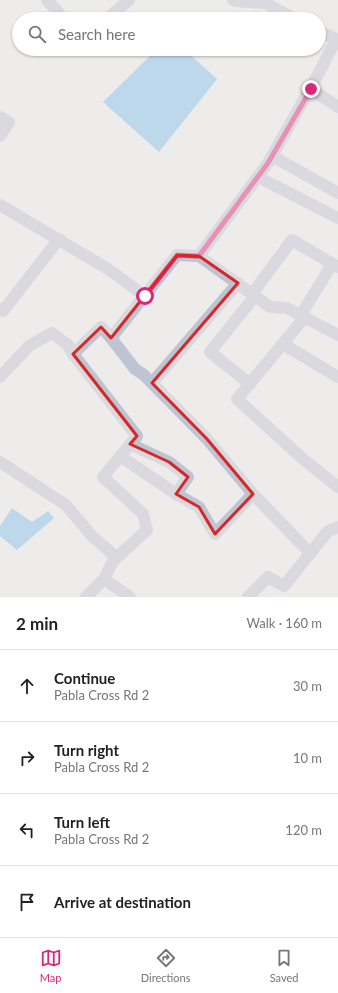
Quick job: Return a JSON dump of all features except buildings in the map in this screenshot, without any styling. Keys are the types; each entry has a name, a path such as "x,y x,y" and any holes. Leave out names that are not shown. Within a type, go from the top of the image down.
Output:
{"street":[{"path":"47,0 58,12"},
{"path":"115,12 129,0"},
{"path":"233,0 265,3 282,12"},
{"path":"199,256 258,177 311,89 337,40 326,34"},
{"path":"311,89 338,107"},
{"path":"0,117 9,122 0,136"},
{"path":"272,156 338,193"},
{"path":"258,177 338,218"},
{"path":"0,205 108,268 145,296"},
{"path":"0,309 3,311 58,239"},
{"path":"250,384 210,352 254,295 292,240 335,266 283,344 238,399 303,459 338,488"},
{"path":"111,338 177,255 199,256 270,307 287,308 338,335"},
{"path":"152,383 238,283"},
{"path":"73,354 101,327 135,369 152,383 208,440 253,494 310,553"},
{"path":"0,377 29,346 52,333 68,345 73,354 137,436 103,477 143,514 147,530 116,557 104,579 86,597"},
{"path":"283,344 338,376"},
{"path":"130,444 169,462 188,477 176,494"},
{"path":"120,456 176,494 199,507 215,534 253,494"},
{"path":"0,462 66,505 92,536 116,557"},
{"path":"248,597 268,577 284,586 328,531 338,527"},
{"path":"104,579 130,597"}],"highlighted area":[{"path":"177,255 199,256 238,283 152,383 207,439 253,494 215,534 199,507 176,494 188,477 169,462 130,444 137,436 73,354 101,327 111,338"}],"water":[{"path":"150,56 192,56 217,79 159,152 103,102"},
{"path":"12,508 32,522 48,511 54,518 17,550 0,536 0,526"}],"route":[{"path":"145,296 177,255 199,256 228,220 268,163 311,89"}]}
